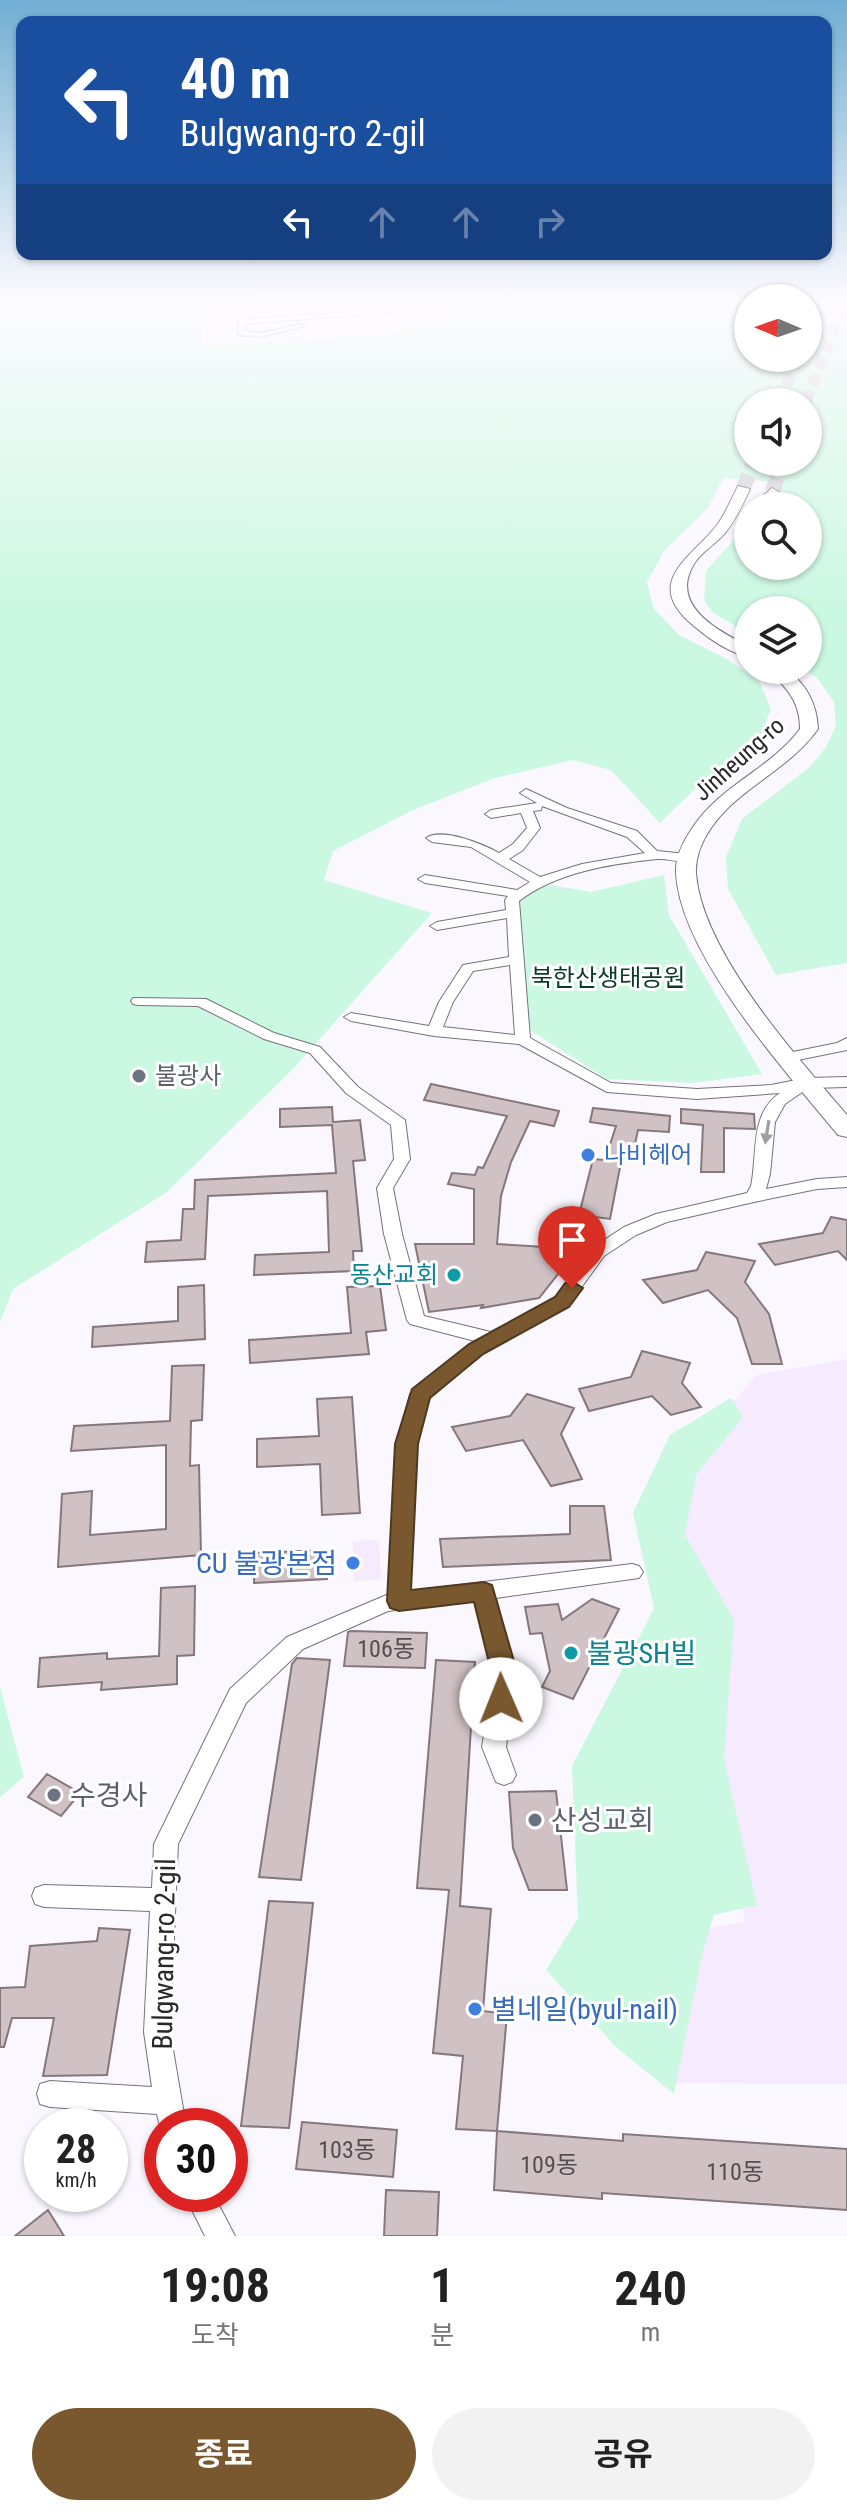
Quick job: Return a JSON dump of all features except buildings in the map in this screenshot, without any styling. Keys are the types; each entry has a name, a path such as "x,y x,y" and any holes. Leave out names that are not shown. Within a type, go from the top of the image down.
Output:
{"main road":[{"path":"734,644 695,621 680,597 686,564 731,516 743,489"},
{"path":"682,581 734,531"},
{"name":"Jinheung-ro","path":"687,858 714,811 781,763 809,729 806,703 793,684"},
{"path":"687,858 688,886 695,911 743,999 847,1130"}],"street":[{"path":"526,793 552,806 632,834 653,854 687,858"},
{"path":"491,814 552,806"},
{"path":"501,858 518,847 534,828 526,809"},
{"path":"432,838 474,844 540,882"},
{"path":"523,1040 512,900 527,885 581,868 660,855"},
{"path":"425,879 518,894"},
{"path":"437,926 512,913"},
{"path":"434,1031 446,1002 468,968 515,960"},
{"path":"138,1001 201,1002 269,1036 315,1050 352,1090 399,1123 402,1159 385,1188 393,1234 416,1320 492,1339"},
{"path":"351,1017 434,1031 523,1040 607,1087 697,1094 847,1082"},
{"path":"788,1057 842,1047 847,1043"},
{"path":"754,1197 763,1174 769,1116 777,1102 807,1083"},
{"path":"399,1601 407,1444 420,1394 492,1339 562,1302 598,1252 630,1231 662,1218 754,1197 847,1182"},
{"name":"Bulgwang-ro 2-gil","path":"169,2108 157,2032 166,1844 238,1696 295,1643 385,1603 632,1572"},
{"path":"484,1591 505,1675 494,1747 504,1775"},
{"path":"44,1896 162,1900"},
{"path":"50,2094 144,2110"},
{"path":"208,2212 221,2236"}],"shaded area":[{"path":"847,1359 847,2084 662,2083 685,1934 745,1921 715,1758 669,1540 689,1453 757,1375"},
{"path":"379,1540 381,1580 354,1581 353,1541"}],"green space":[{"path":"0,406 734,406 734,476 822,476 822,406 847,406 847,963 776,975 728,889 726,857 742,819 811,766 826,747 836,726 834,702 821,684 822,596 734,596 734,625 712,612 704,600 706,571 734,540 734,580 822,580 822,492 776,492 784,483 723,478 708,508 664,551 647,582 654,609 679,635 734,664 734,684 760,684 771,709 755,749 695,789 660,823 611,770 573,760 495,778 413,810 333,851 324,880 432,913 293,1069 167,1192 13,1289 0,1322"},
{"name":"북한산생태공원","path":"664,875 669,915 762,1074 693,1083 607,1079 525,1027 520,896 551,885 591,892"},
{"path":"731,1398 743,1417 696,1475 685,1535 734,1620 724,1759 757,1905 714,1915 703,1951 674,2094 617,2048 546,1970 578,1918 572,1766 654,1608 633,1513 670,1435"},
{"path":"0,1687 24,1777 0,1797"}],"tunnel":[{"path":"743,489 748,476"},
{"path":"772,492 778,476"}],"place":[{"name":"불광사","path":"139,1076"},
{"name":"나비헤어","path":"588,1155"},
{"name":"동산교회","path":"454,1275"},
{"name":"CU 불광본점","path":"353,1563"},
{"name":"불광SH빌","path":"571,1653"},
{"name":"수경사","path":"54,1795"},
{"name":"산성교회","path":"535,1820"},
{"name":"별네일(byul-nail)","path":"475,2009"}],"route":[{"path":"501,1699 505,1675 484,1591 399,1601 401,1529 410,1424 420,1394 476,1349 562,1302 572,1288"}]}
